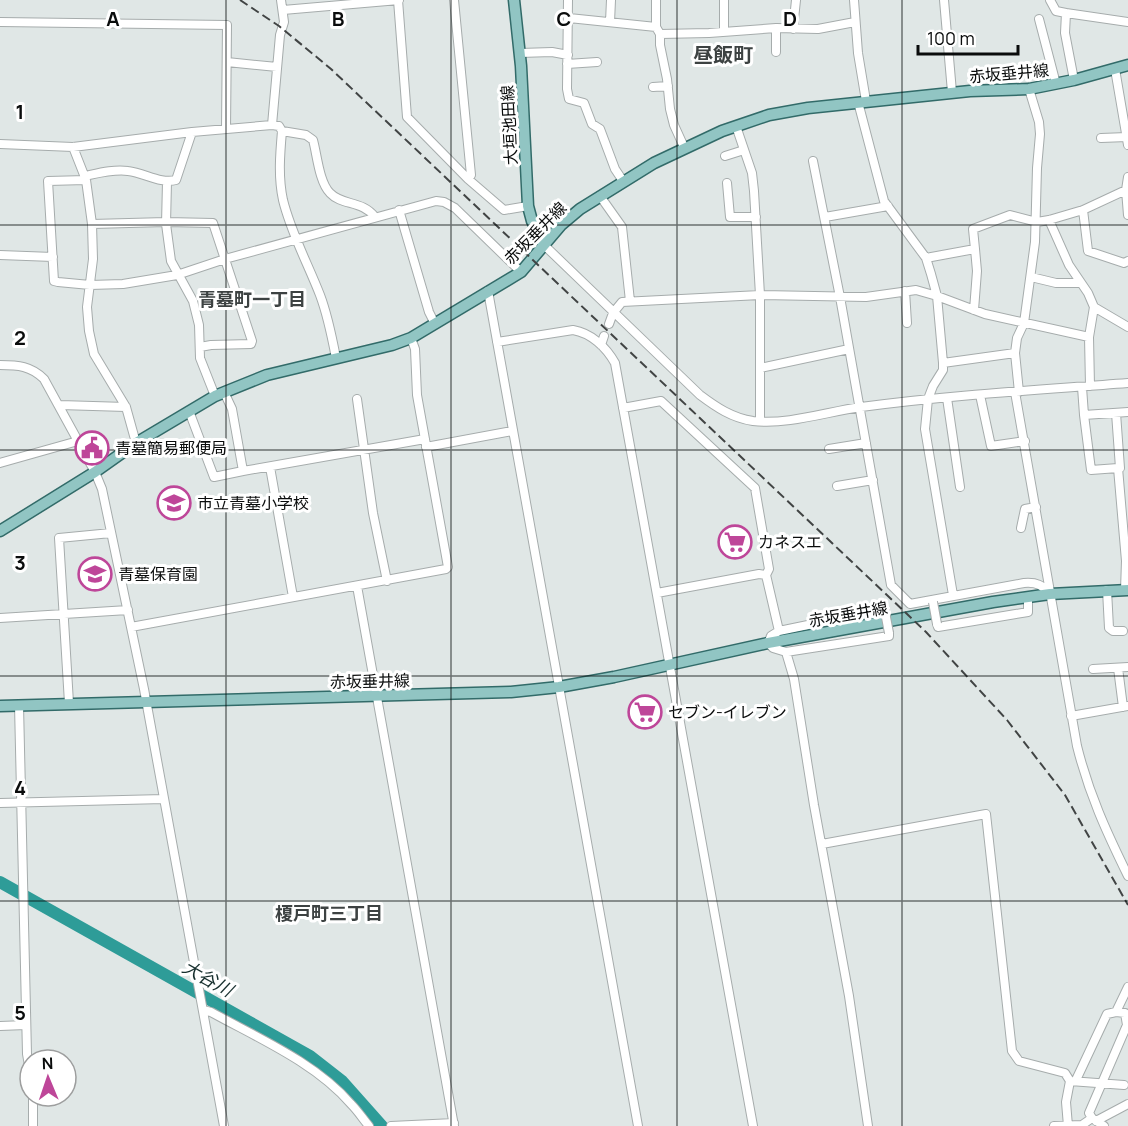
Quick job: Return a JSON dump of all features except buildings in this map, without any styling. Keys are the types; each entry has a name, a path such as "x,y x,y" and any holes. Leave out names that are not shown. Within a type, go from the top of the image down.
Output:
{"main road":[{"name":"大垣池田線","path":"514,0 520,53 528,206 532,221 544,246"},
{"name":"赤坂垂井線","path":"0,531 219,394 267,375 392,345 411,338 521,272 572,214 623,181 684,147 770,115 862,101 1029,89 1074,80 1128,65"},
{"name":"赤坂垂井線","path":"0,706 511,692 559,687 768,643 993,602 1050,594 1127,590"}],"street":[{"path":"272,125 280,35 284,22 281,0"},
{"path":"283,10 398,0 407,117 468,179 504,210 528,206"},
{"path":"454,0 471,175 468,179"},
{"path":"568,0 567,89 569,99 584,103 592,124 600,129 615,169 623,181"},
{"path":"610,22 611,0"},
{"path":"656,0 658,30 670,109 684,147"},
{"path":"724,0 724,32"},
{"path":"793,29 796,0"},
{"path":"854,0 862,101 879,184 888,206 926,258 937,296 943,370 928,399 926,429 928,455 952,595"},
{"path":"944,0 952,93"},
{"path":"1050,0 1056,11 1128,22"},
{"path":"1066,13 1065,33 1074,80"},
{"path":"569,18 658,30 724,32 776,28 818,29 855,22"},
{"path":"1039,19 1056,84"},
{"path":"0,22 227,25 226,129"},
{"path":"776,28 776,52"},
{"path":"520,53 552,52 568,59 597,62"},
{"path":"227,62 277,67"},
{"path":"1101,138 1127,141 1125,105 1115,69"},
{"path":"652,87 668,86"},
{"path":"1029,89 1040,122 1037,222 1024,323 1017,338 1015,354 1017,392 1071,716 1085,777 1098,815 1124,858 1128,876"},
{"path":"0,144 73,147 192,132 279,126 282,131 279,161 283,199 331,326 336,358"},
{"path":"736,126 752,173 756,217 760,295 760,421"},
{"path":"282,131 300,133 314,140 319,165 330,193 337,198 356,203 369,210 375,217"},
{"path":"192,132 176,180 167,182 129,171 116,171 85,178 48,181 54,281 90,285 123,284 177,275 297,238 436,201 444,202 455,208 521,272"},
{"path":"73,147 85,178 92,224 93,259 87,307 89,332 94,354 126,407 136,444"},
{"path":"725,156 744,150"},
{"path":"813,161 840,297 891,585 910,604 952,595 1034,583 1042,586 1050,594"},
{"path":"1128,177 1128,215"},
{"path":"167,182 166,222 171,261 193,301 199,325 200,358 219,394 232,409 243,471"},
{"path":"727,183 730,218 756,217"},
{"path":"974,310 977,272 974,229 1010,215 1037,222 1049,220 1083,210 1127,189"},
{"path":"600,196 622,227 630,301"},
{"path":"825,217 888,206"},
{"path":"399,210 429,312 435,324"},
{"path":"1083,210 1088,250 1124,263 1128,261"},
{"path":"1049,220 1069,265 1088,293 1094,307 1089,337 1084,415 1091,470 1122,468"},
{"path":"92,224 213,223 252,341 251,344 200,347"},
{"path":"544,246 700,395 721,410 737,417 760,421 783,420 860,407 928,399 1128,383"},
{"path":"926,258 975,249"},
{"path":"0,255 53,256"},
{"path":"1031,277 1056,283 1080,283"},
{"path":"609,324 613,313 622,302 630,301 760,295 866,297 916,290 974,310 1089,337"},
{"path":"488,291 638,1126"},
{"path":"905,291 907,323"},
{"path":"1094,307 1128,327"},
{"path":"497,342 573,330 584,332 603,341 615,363 753,1126"},
{"path":"131,627 387,581 448,567 425,443 415,375 415,349 411,338"},
{"path":"760,368 849,349"},
{"path":"943,363 1015,354"},
{"path":"0,365 21,366 36,371 44,379 60,405 102,489 146,701 224,1126"},
{"path":"980,395 991,446 1024,441"},
{"path":"947,398 960,487"},
{"path":"357,399 363,450 387,581"},
{"path":"622,408 662,401 754,488 769,569 766,575 779,631"},
{"path":"60,405 126,407"},
{"path":"189,411 214,477 363,450 512,431"},
{"path":"1084,415 1128,412"},
{"path":"1116,413 1122,468 1127,590"},
{"path":"0,464 78,441"},
{"path":"829,449 866,443"},
{"path":"270,467 293,597"},
{"path":"837,486 873,480"},
{"path":"1021,528 1025,508 1036,507"},
{"path":"69,703 59,538 111,533"},
{"path":"657,593 759,574 766,575"},
{"path":"357,586 454,1124 392,1126"},
{"path":"1107,590 1109,628 1113,631 1124,631"},
{"path":"933,600 938,627 1028,612 1028,597"},
{"path":"885,609 889,636 786,652 773,648 768,643 771,636 779,631 885,609"},
{"path":"0,618 128,610"},
{"path":"786,652 794,679 849,996 868,1126"},
{"path":"1071,716 1126,707 1123,668 1093,669"},
{"path":"19,705 27,1048"},
{"path":"0,803 164,799"},
{"path":"822,844 986,814 1012,1051 1019,1061 1065,1073 1073,1080 1124,1085"},
{"path":"1116,1012 1128,987"},
{"path":"203,1008 292,1056 327,1082 350,1103 369,1126"},
{"path":"1068,1125 1066,1102 1073,1080 1107,1014 1125,1013 1127,1025 1089,1113 1097,1122"},
{"path":"0,1026 26,1025"},
{"path":"1054,1126 1097,1122 1128,1104"},
{"path":"33,1108 33,1126"}],"waterway":[{"name":"大谷川","path":"0,882 310,1056 342,1081 382,1126"}],"railway":[{"path":"240,0 279,26 331,69 926,632 1007,720 1065,795 1128,905"}],"place":[{"name":"青墓簡易郵便局","path":"92,448"},
{"name":"市立青墓小学校","path":"174,503"},
{"name":"カネスエ","path":"735,542"},
{"name":"青墓保育園","path":"95,574"},
{"name":"セブン-イレブン","path":"645,712"}],"district":[{"name":"昼飯町","path":"723,54"},
{"name":"青墓町一丁目","path":"252,299"},
{"name":"榎戸町三丁目","path":"329,913"}]}
